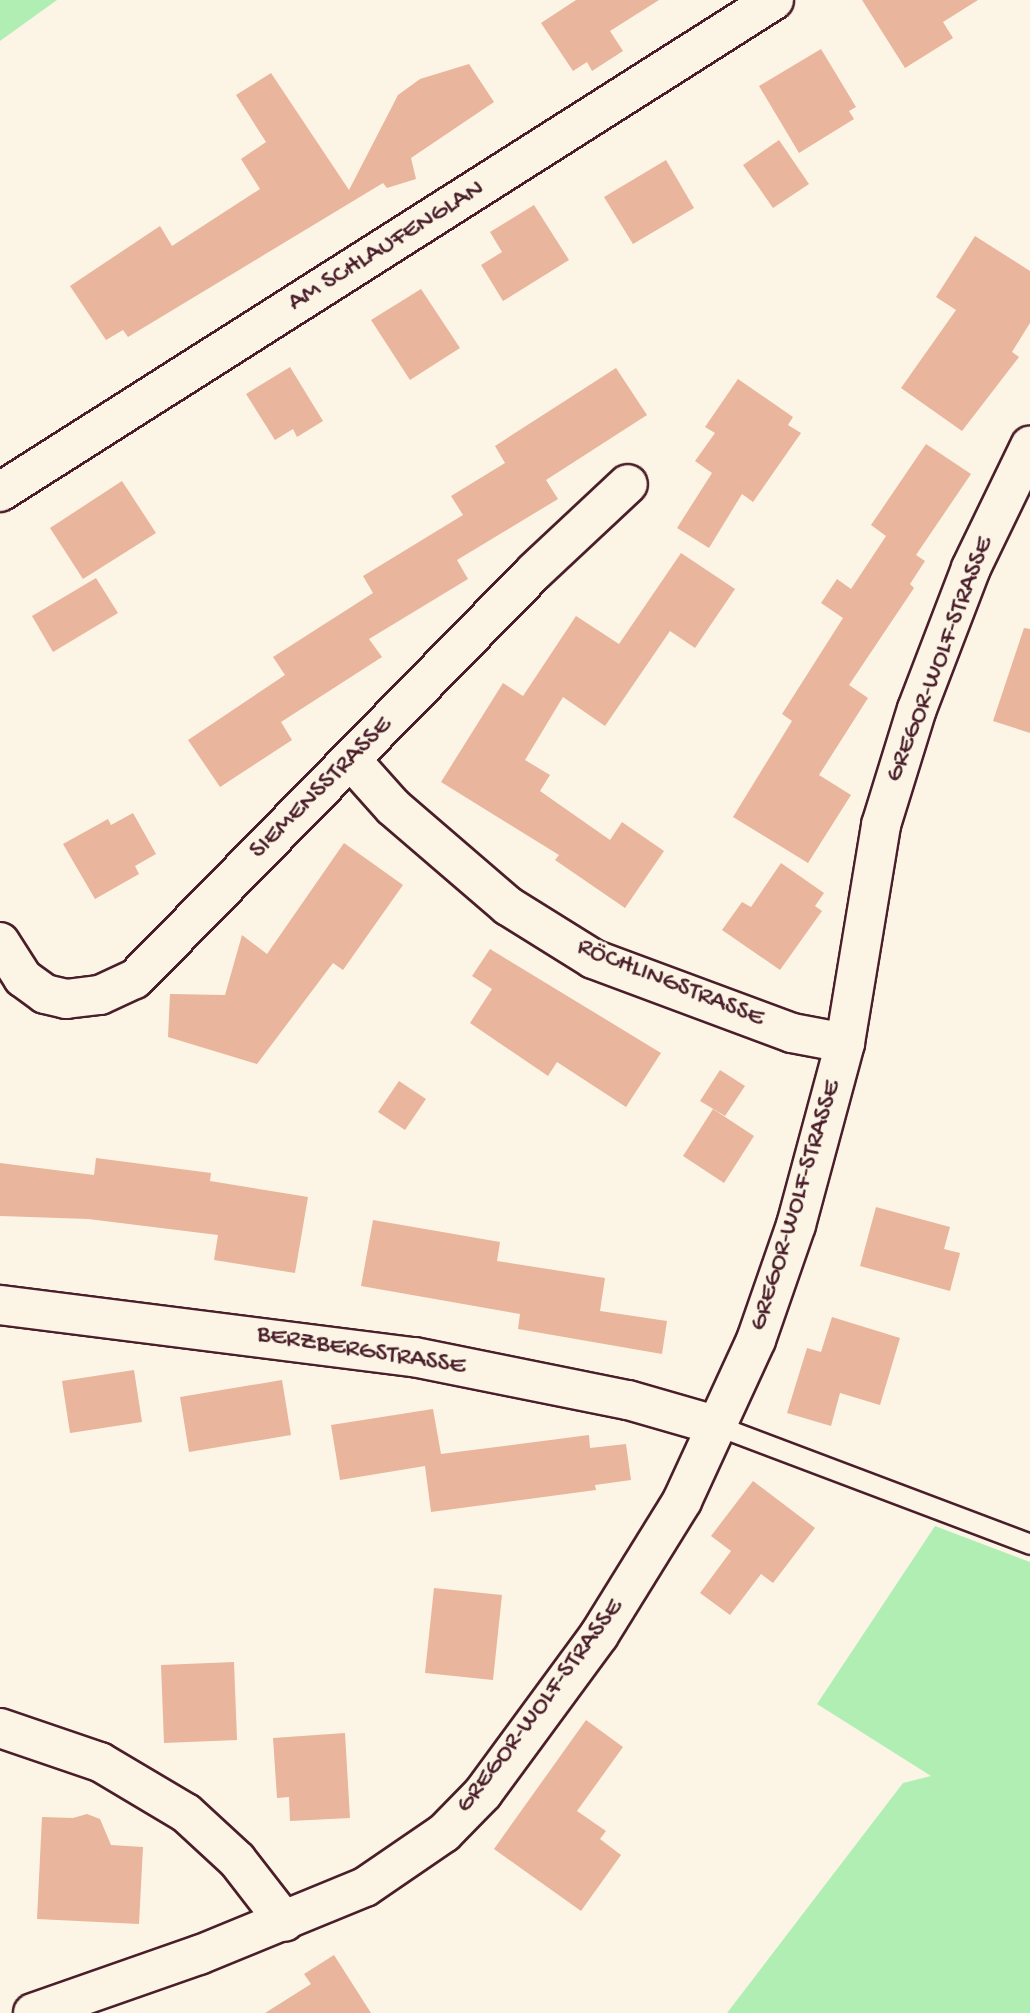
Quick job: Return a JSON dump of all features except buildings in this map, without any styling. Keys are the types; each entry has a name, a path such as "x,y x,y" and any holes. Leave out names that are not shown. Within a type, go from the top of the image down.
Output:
{"street":[{"name":"AM SCHLAUFENGLAN","path":"0,492 774,0"},
{"name":"GREGOR-WOLF-STRASSE","path":"33,2013 285,1922 365,1887 444,1833 483,1793 599,1635 682,1501 756,1340 796,1224 845,1043 881,825 913,722 971,569 1030,446"},
{"name":"SIEMENSSTRASSE","path":"0,942 23,978 45,994 66,999 100,995 135,979 535,571 628,484"},
{"name":"RÖCHLINGSTRASSE","path":"351,760 393,807 508,906 593,958 792,1033 845,1043"},
{"name":"BERZBERGSTRASSE","path":"0,1305 414,1357 628,1400 718,1426"},
{"path":"0,1728 100,1762 186,1813 237,1860 285,1922"}],"lane":[{"path":"718,1426 1030,1544"}],"green space":[{"path":"0,0 57,0 0,41"},
{"path":"935,1526 1030,1562 1030,2013 727,2013 903,1783 931,1776 817,1704"}]}
